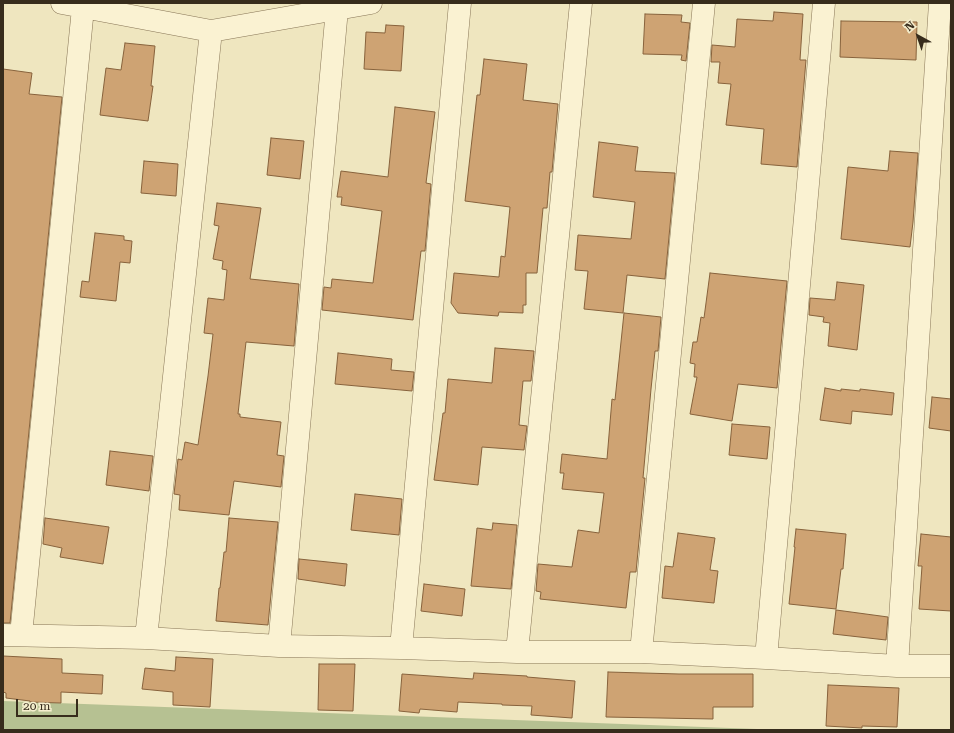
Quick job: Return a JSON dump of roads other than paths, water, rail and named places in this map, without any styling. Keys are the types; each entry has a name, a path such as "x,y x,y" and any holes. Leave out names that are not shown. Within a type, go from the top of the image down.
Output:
{"street":[{"path":"62,3 211,31 371,3"},
{"path":"401,648 460,3"},
{"path":"517,652 581,3"},
{"path":"641,652 704,3"},
{"path":"766,658 824,3"},
{"path":"897,666 940,3"},
{"path":"83,8 12,635 146,638 279,646 517,652 641,652 897,666 951,666"},
{"path":"279,646 337,9"},
{"path":"146,638 211,31"}]}
